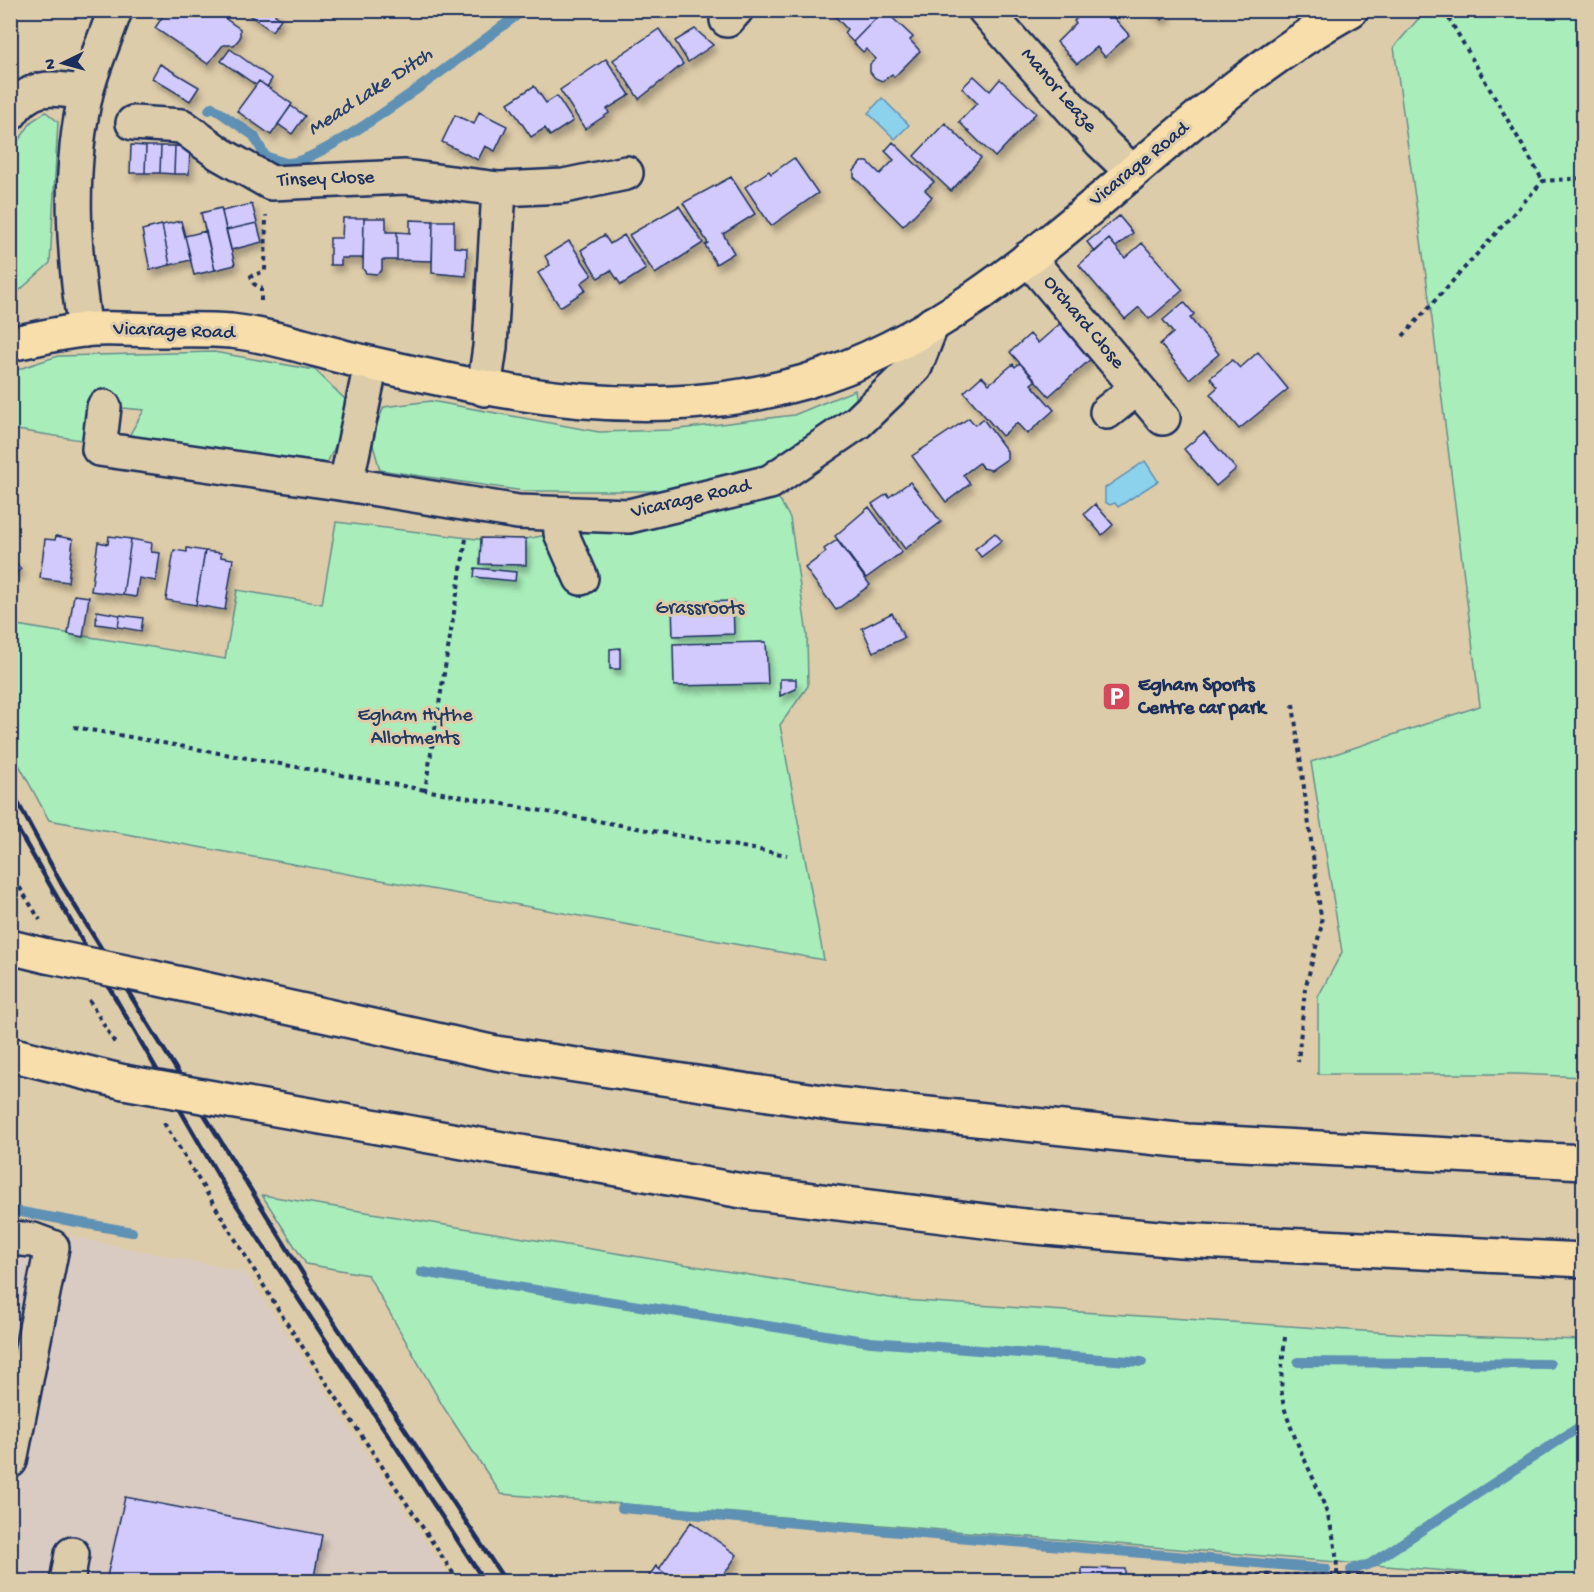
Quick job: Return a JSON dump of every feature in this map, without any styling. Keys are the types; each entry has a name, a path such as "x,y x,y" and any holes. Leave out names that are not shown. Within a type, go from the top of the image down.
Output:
{"main road":[{"name":"Vicarage Road","path":"10,344 85,330 232,332 484,389 559,400 631,406 724,400 815,378 877,355 932,324 1028,258 1131,171 1270,62 1351,10"},
{"path":"10,947 45,941 154,978 496,1053 842,1105 1186,1141 1584,1162"},
{"path":"10,1054 124,1082 748,1192 1025,1226 1192,1240 1584,1260"}],"street":[{"path":"85,330 78,280 74,208 77,158 86,93 115,10"},
{"name":"Manor Leaze","path":"986,10 1101,142 1131,171"},
{"path":"10,114 20,99 29,92 58,89 86,93"},
{"name":"Tinsey Close","path":"134,123 182,126 220,154 271,183 405,177 499,189 564,186 626,173"},
{"path":"484,389 490,347 499,189"},
{"name":"Orchard Close","path":"1028,258 1163,418"},
{"name":"Vicarage Road","path":"104,406 99,449 346,484 471,505 560,514 629,516 746,493 770,482 858,422 915,367 932,324"},
{"path":"346,484 371,364"},
{"name":"Orchard Close","path":"1107,412 1137,388"},
{"path":"560,514 561,533 580,578"},
{"path":"10,1238 33,1240 51,1247 10,1461"}],"path":[{"path":"1444,10 1543,181"},
{"path":"1403,336 1543,181 1584,178"},
{"path":"261,305 261,288 254,284 251,276 265,271 267,195 271,183"},
{"path":"425,790 471,505"},
{"path":"1293,704 1322,924 1305,989 1298,1062"},
{"path":"74,727 787,855"},
{"path":"10,872 45,941"},
{"path":"87,998 118,1048"},
{"path":"162,1119 286,1322 459,1581"},
{"path":"1285,1337 1281,1381 1285,1409 1330,1520 1336,1542 1336,1581"},
{"path":"1194,1574 1467,1577 1467,1581"}],"shaded area":[{"path":"10,1224 245,1272 452,1581 11,1581"}],"green space":[{"path":"1426,10 1583,11 1583,1077 1516,1074 1318,1074 1318,997 1342,952 1311,762 1480,706 1432,319 1394,47"},
{"path":"46,112 58,122 50,263 11,298 11,152 32,121"},
{"path":"214,352 315,370 348,402 341,434 327,463 129,436 144,410 90,405 87,441 11,429 10,372 58,356"},
{"path":"855,390 858,408 776,464 658,491 524,491 380,470 371,438 384,407 431,401 599,432 672,430 794,415"},
{"name":"Egham Hythe Allotments","path":"775,492 790,518 807,635 808,686 780,725 824,960 49,820 11,750 10,624 225,659 237,590 322,604 336,522 477,539 526,539"},
{"path":"262,1195 902,1300 1423,1335 1583,1340 1583,1579 1484,1574 501,1494 444,1408 368,1275 306,1264"}],"water":[{"path":"882,98 909,125 895,139 868,113"},
{"path":"1145,461 1158,481 1118,507 1115,503 1110,505 1105,502 1105,488"}],"building":[{"path":"167,10 213,10 240,29 240,38 234,45 223,45 208,64 155,28"},
{"path":"242,10 277,10 275,15 281,19 272,31"},
{"path":"829,10 884,10 853,42 844,33 847,29"},
{"path":"884,10 913,37 910,40 920,51 894,77 892,74 882,81 870,72 870,64 876,59 866,49 863,52 853,42"},
{"path":"1085,10 1107,10 1129,35 1105,57 1097,47 1077,64 1057,42"},
{"path":"1149,10 1165,10 1168,14 1162,20"},
{"path":"659,29 683,64 639,99 613,60"},
{"path":"695,29 713,45 688,62 675,41"},
{"path":"230,49 272,79 267,87 259,81 256,85 221,61"},
{"path":"606,59 630,95 607,109 609,113 585,129 560,90"},
{"path":"160,64 199,87 190,101 152,78"},
{"path":"974,76 990,91 1000,79 1036,113 995,157 959,122 977,103 962,88"},
{"path":"259,81 292,104 271,135 237,111"},
{"path":"534,86 546,103 557,96 573,121 550,136 545,128 531,137 508,103"},
{"path":"291,106 305,116 292,134 278,124"},
{"path":"479,112 507,126 495,151 485,146 478,160 442,142 455,115 474,124"},
{"path":"945,123 981,158 951,191 914,156"},
{"path":"893,142 934,182 925,190 932,197 903,226 854,177 854,171 861,162 868,162 880,174 894,160 885,151"},
{"path":"131,145 146,146 145,173 130,173"},
{"path":"146,146 161,146 160,173 145,173"},
{"path":"161,146 175,146 174,174 160,173"},
{"path":"175,146 190,147 189,174 174,174"},
{"path":"794,158 818,193 771,226 745,187 769,171 771,174"},
{"path":"731,177 755,214 723,234 734,253 716,264 705,245 708,243 683,203"},
{"path":"252,204 257,223 226,230 222,211"},
{"path":"679,206 703,243 655,274 629,235"},
{"path":"221,208 235,265 215,270 201,213"},
{"path":"1119,216 1133,233 1116,247 1109,239 1095,252 1087,242"},
{"path":"343,218 364,218 363,258 341,258 341,265 330,265 330,238 342,238"},
{"path":"364,218 386,218 386,232 397,232 397,260 382,260 382,270 377,274 366,273 363,269"},
{"path":"410,220 433,221 432,261 397,260 397,232 410,233"},
{"path":"181,221 191,260 170,265 162,225"},
{"path":"433,221 454,221 454,247 467,248 466,276 432,273"},
{"path":"257,223 262,242 231,250 226,230"},
{"path":"162,225 170,265 150,270 142,230"},
{"path":"206,231 215,270 194,275 185,236"},
{"path":"604,235 610,244 624,235 646,269 621,285 611,270 598,278 581,250"},
{"path":"1109,239 1125,258 1142,243 1183,290 1149,319 1139,307 1125,319 1079,265"},
{"path":"569,241 592,275 581,283 586,290 560,307 538,273 550,265 545,256"},
{"path":"1184,302 1194,314 1190,318 1219,354 1189,379 1160,344 1173,333 1163,320"},
{"path":"1062,322 1093,357 1049,396 1010,352 1030,334 1038,343"},
{"path":"1258,352 1288,389 1239,429 1210,394 1218,387 1210,378 1232,360 1240,368"},
{"path":"1020,363 1036,380 1031,384 1054,410 1027,434 1017,423 1002,436 964,392 982,376 989,384 1013,364 1015,367"},
{"path":"969,418 975,425 983,419 1007,451 1007,459 991,470 983,468 979,463 963,475 970,484 946,502 912,456"},
{"path":"1204,432 1236,469 1216,486 1184,449"},
{"path":"910,482 941,522 905,549 872,504 887,494 889,497"},
{"path":"1095,504 1113,525 1102,535 1084,514"},
{"path":"869,507 902,552 866,578 835,536"},
{"path":"995,533 1002,541 981,557 975,549"},
{"path":"56,536 73,539 68,582 40,578 45,539 55,540"},
{"path":"109,536 131,539 123,595 91,591 98,542 108,544"},
{"path":"481,538 526,539 526,565 480,564"},
{"path":"131,539 152,543 151,552 160,553 156,581 139,578 136,597 123,595"},
{"path":"837,540 870,585 836,610 805,568"},
{"path":"187,548 205,551 196,605 166,600 174,550 187,552"},
{"path":"205,551 221,553 221,557 233,559 225,610 196,605"},
{"path":"10,557 21,569 10,579"},
{"path":"475,568 516,572 515,581 474,577"},
{"path":"74,595 89,597 83,637 68,634"},
{"path":"733,601 734,634 673,636 672,603"},
{"path":"97,611 120,615 118,627 96,624"},
{"path":"892,613 904,638 873,652 862,628"},
{"path":"120,615 143,618 141,631 118,627"},
{"path":"766,642 768,684 674,686 673,644"},
{"path":"620,648 620,669 610,669 610,649"},
{"path":"780,679 796,679 796,689 780,696"},
{"path":"125,1497 322,1535 313,1582 106,1581"},
{"path":"691,1522 737,1555 719,1582 677,1582 659,1569"},
{"path":"656,1566 659,1569 677,1582 645,1582"},
{"path":"1082,1568 1125,1569 1125,1582 1082,1582"}],"waterway":[{"name":"Mead Lake Ditch","path":"209,110 212,107 254,136 265,156 287,163 307,158 335,143 406,97 524,10"},
{"path":"10,1210 132,1232"},
{"path":"421,1272 871,1342 1142,1362"},
{"path":"1298,1362 1550,1364"},
{"path":"1351,1570 1370,1564 1584,1424"},
{"path":"622,1508 1326,1569"}],"railway":[{"path":"10,788 62,885 318,1298 506,1582"},
{"path":"10,816 226,1189 485,1582"}],"place":[{"name":"Egham Sports Centre car park","path":"1117,697"}],"park label":[{"name":"Grassroots","path":"700,609"}]}
